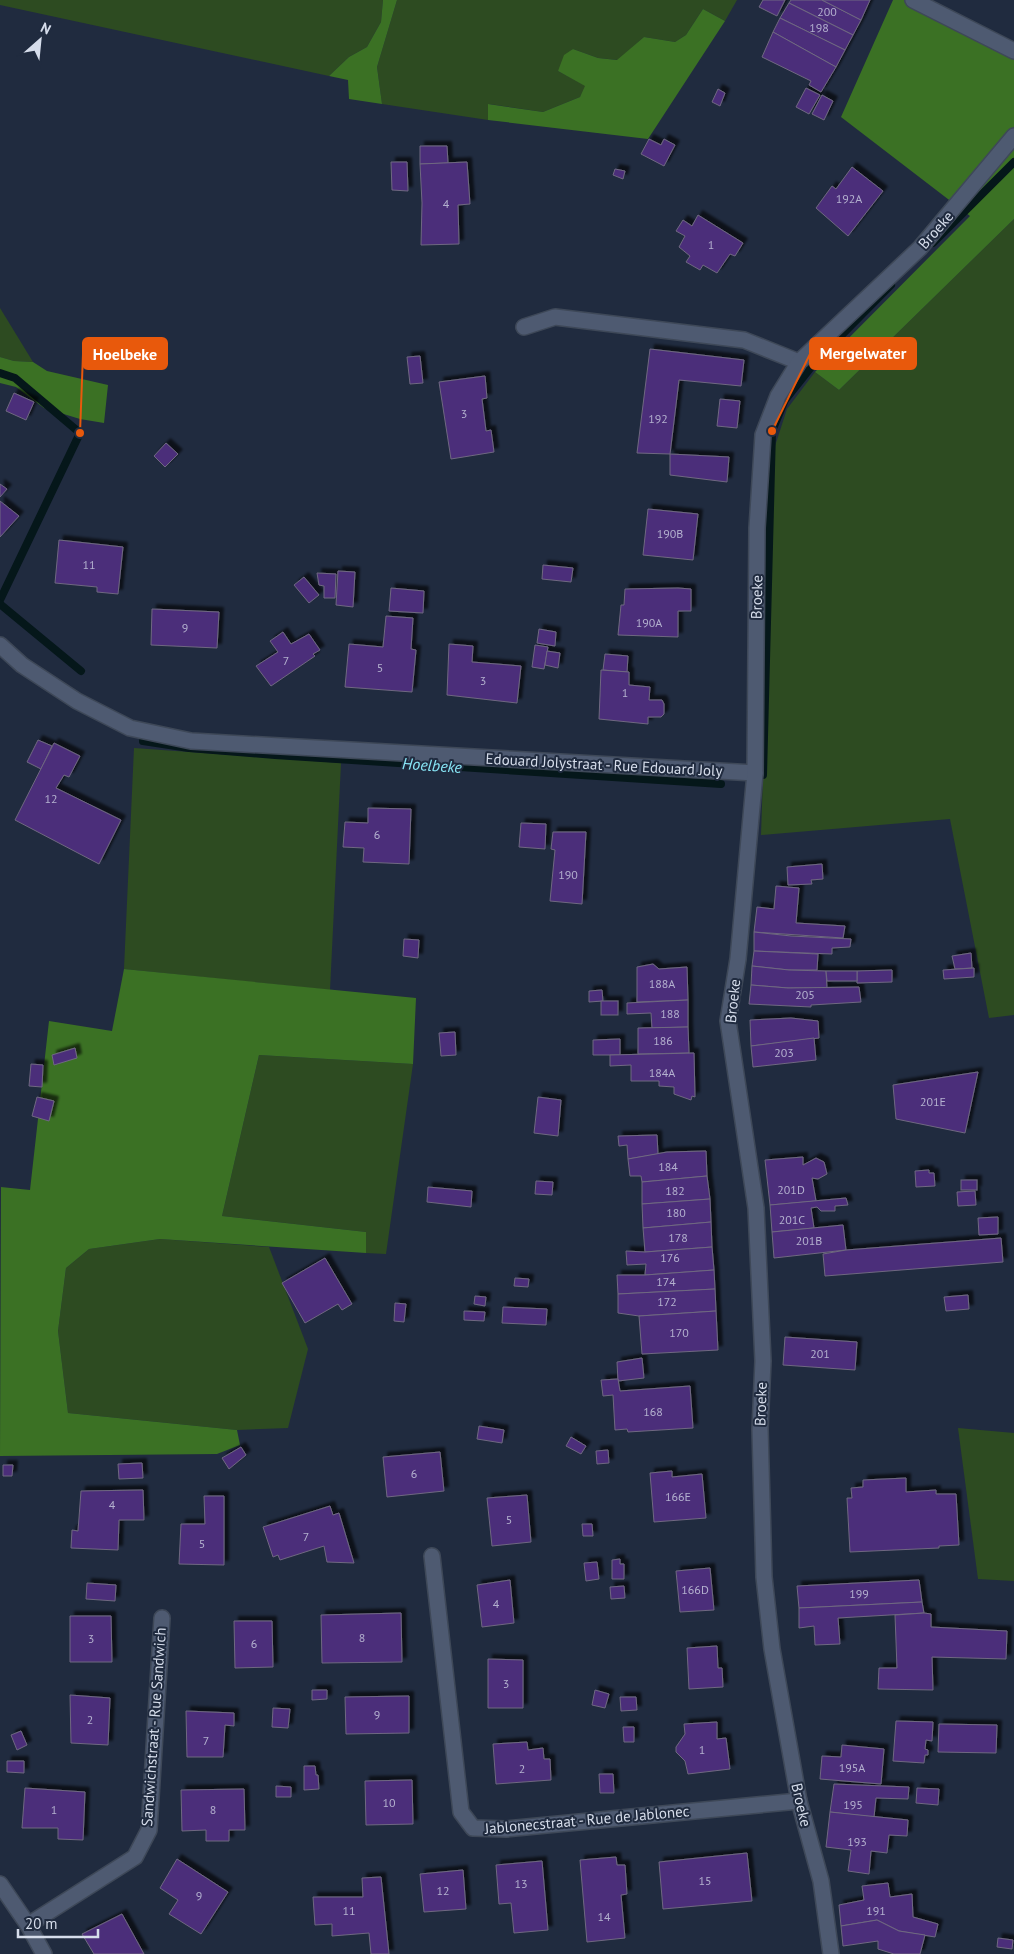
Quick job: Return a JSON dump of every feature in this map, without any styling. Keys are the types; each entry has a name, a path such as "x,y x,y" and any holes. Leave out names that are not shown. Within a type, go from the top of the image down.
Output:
{"street":[{"path":"913,0 1014,51"},
{"name":"Broeke","path":"831,1954 821,1881 799,1801 772,1650 764,1577 760,1429 763,1361 756,1208 728,1021 738,959 755,774 757,528 763,435 778,396 799,362 920,248 1014,136"},
{"path":"524,327 555,317 744,340 799,362"},
{"name":"Edouard Jolystraat - Rue Edouard Joly","path":"0,646 22,664 76,701 130,728 191,741 755,774"},
{"name":"Jablonecstraat - Rue de Jablonec","path":"432,1556 461,1812 473,1828 506,1829 799,1801"},
{"name":"Sandwichstraat - Rue Sandwich","path":"28,1925 135,1857 149,1830 162,1618"},
{"path":"0,1884 28,1925 44,1954"}],"green space":[{"path":"0,0 383,0 381,22 367,47 349,57 329,76 0,5"},
{"path":"383,0 397,0 377,67 382,104 349,99 348,80 329,76 349,57 367,47 381,22"},
{"path":"397,0 737,0 725,21 703,9 686,35 675,42 644,37 618,60 598,58 573,49 558,71 586,86 580,97 543,112 489,104 488,120 382,104 377,67"},
{"path":"893,0 904,0 1014,58 1014,219 839,390 815,372 970,216 841,117"},
{"path":"703,9 725,21 648,139 488,120 488,104 543,112 580,97 585,86 558,71 564,55 573,49 598,58 617,60 644,37 675,42 686,35"},
{"path":"1014,219 1014,1015 989,1018 950,819 761,835 774,449 787,409 815,372 839,390"},
{"path":"0,308 33,362 14,361 0,357"},
{"path":"0,357 14,361 33,362 47,371 108,385 104,423 80,419 44,408 16,387 0,383"},
{"path":"134,748 341,763 330,990 124,969"},
{"path":"124,969 416,998 413,1064 259,1055 222,1216 366,1232 366,1253 160,1239 89,1249 66,1268 58,1331 68,1413 237,1430 240,1445 217,1454 0,1456 1,1187 30,1190 49,1021 112,1031"},
{"path":"259,1055 413,1064 386,1254 366,1253 366,1232 222,1216"},
{"path":"160,1239 269,1247 308,1349 288,1428 237,1430 68,1413 58,1331 66,1268 89,1249"},
{"path":"958,1428 1014,1433 1014,1581 978,1579"}],"building":[{"path":"763,0 785,0 777,16 759,7"},
{"path":"791,0 822,0 861,20 853,35 789,3"},
{"path":"822,0 870,0 861,20"},
{"path":"789,3 853,35 845,50 780,18"},
{"path":"780,18 845,50 836,67 773,32"},
{"path":"773,32 836,67 821,92 809,85 811,81 762,57"},
{"path":"806,88 820,95 809,114 796,107"},
{"path":"718,89 725,93 720,106 712,102"},
{"path":"822,95 833,101 824,120 812,114"},
{"path":"649,139 661,145 664,139 675,145 664,166 641,154"},
{"path":"420,146 447,146 448,163 420,164"},
{"path":"391,162 407,162 408,191 392,190"},
{"path":"467,162 470,204 458,205 459,244 421,245 422,203 420,164"},
{"path":"852,167 883,191 848,236 816,208 832,186 836,189"},
{"path":"615,169 625,171 623,179 613,175"},
{"path":"698,215 743,243 735,256 730,254 717,273 703,265 700,270 686,262 690,256 679,247 685,236 676,231 683,220 692,226"},
{"path":"650,349 744,360 741,386 679,380 670,454 637,453"},
{"path":"420,356 423,383 410,384 407,357"},
{"path":"485,376 487,398 482,399 486,431 491,430 494,452 451,459 439,382"},
{"path":"14,393 34,402 26,420 6,411"},
{"path":"720,399 740,401 737,428 717,426"},
{"path":"166,443 178,454 165,467 154,456"},
{"path":"670,454 729,457 727,482 670,475"},
{"path":"0,484 7,489 0,497"},
{"path":"0,501 19,516 0,537"},
{"path":"648,509 698,514 693,560 643,555"},
{"path":"59,540 123,547 118,594 97,592 97,587 55,583"},
{"path":"543,565 573,568 571,582 542,579"},
{"path":"338,571 355,572 353,607 336,605"},
{"path":"317,573 336,574 335,598 324,598 324,586 319,585"},
{"path":"304,577 319,595 309,603 294,585"},
{"path":"391,588 424,591 423,613 389,611"},
{"path":"625,589 691,589 691,611 678,611 678,637 618,635 621,605 624,605"},
{"path":"152,609 219,612 217,648 151,645"},
{"path":"386,616 413,618 411,649 416,650 412,692 345,687 349,644 383,647"},
{"path":"539,629 556,632 555,646 537,643"},
{"path":"283,632 291,644 309,634 320,650 313,654 315,656 271,686 256,666 278,652 270,641"},
{"path":"449,644 473,646 472,662 521,666 517,703 447,695"},
{"path":"535,645 548,647 544,669 532,667"},
{"path":"547,651 560,653 558,668 545,665"},
{"path":"605,654 628,656 627,672 603,670"},
{"path":"601,670 629,672 629,685 650,687 649,700 662,700 664,714 661,717 648,717 648,724 599,719"},
{"path":"38,740 52,746 41,769 27,762"},
{"path":"54,743 80,756 69,777 64,775 56,788 121,820 99,864 15,820"},
{"path":"368,808 411,809 409,864 363,862 364,848 343,847 345,822 368,823"},
{"path":"521,823 546,824 545,849 519,847"},
{"path":"553,832 586,832 582,904 550,901 555,850 551,849"},
{"path":"822,864 823,879 811,880 812,884 788,885 787,867"},
{"path":"776,886 799,888 796,923 845,926 843,938 754,932 757,907 774,909"},
{"path":"754,932 851,939 850,947 832,948 832,954 754,951"},
{"path":"404,939 419,940 418,958 403,956"},
{"path":"754,951 818,954 817,970 789,970 752,966"},
{"path":"971,953 972,968 955,969 952,956"},
{"path":"653,964 659,969 687,967 688,1000 637,1002 637,967"},
{"path":"752,966 826,971 827,988 788,988 751,985"},
{"path":"974,968 974,977 944,979 943,970"},
{"path":"892,970 892,982 857,983 857,971"},
{"path":"826,971 857,971 857,981 827,981"},
{"path":"751,985 788,988 859,987 861,1002 811,1005 811,1007 749,1004"},
{"path":"602,990 603,1001 589,1002 589,991"},
{"path":"688,1000 688,1027 652,1028 651,1013 627,1014 627,1003"},
{"path":"601,1001 618,1001 618,1015 601,1015"},
{"path":"791,1018 818,1021 819,1038 751,1046 750,1020"},
{"path":"688,1027 689,1053 638,1054 638,1028"},
{"path":"455,1032 456,1055 441,1056 439,1033"},
{"path":"814,1038 816,1060 753,1067 751,1046"},
{"path":"620,1039 620,1055 593,1055 593,1040"},
{"path":"75,1048 77,1058 54,1065 52,1055"},
{"path":"694,1053 695,1097 692,1096 691,1100 674,1094 674,1087 659,1086 659,1081 631,1081 631,1065 610,1066 610,1055"},
{"path":"31,1064 43,1065 42,1087 29,1086"},
{"path":"978,1072 965,1133 896,1119 893,1085"},
{"path":"37,1097 54,1101 49,1121 32,1116"},
{"path":"538,1097 561,1100 558,1136 534,1133"},
{"path":"657,1135 658,1154 628,1159 627,1145 619,1146 618,1136"},
{"path":"706,1151 707,1176 642,1182 641,1176 630,1176 628,1159 667,1152"},
{"path":"803,1157 803,1165 816,1158 824,1162 827,1174 818,1179 812,1178 816,1201 770,1205 765,1160"},
{"path":"929,1170 929,1173 934,1173 935,1186 916,1187 915,1171"},
{"path":"707,1176 710,1199 642,1204 642,1182"},
{"path":"961,1180 977,1180 977,1190 961,1190"},
{"path":"536,1181 553,1182 552,1195 535,1194"},
{"path":"428,1187 472,1191 471,1207 427,1202"},
{"path":"975,1191 976,1205 958,1206 957,1192"},
{"path":"846,1198 848,1205 835,1206 835,1211 821,1211 817,1207 811,1208 814,1228 772,1232 770,1205"},
{"path":"710,1199 711,1222 643,1228 642,1204"},
{"path":"998,1217 998,1234 979,1235 978,1218"},
{"path":"711,1222 712,1247 645,1252 643,1228"},
{"path":"843,1225 846,1250 774,1258 772,1232"},
{"path":"1001,1238 1003,1262 825,1276 823,1254 846,1250"},
{"path":"712,1247 714,1270 645,1275 646,1264 627,1265 626,1251 645,1252"},
{"path":"325,1258 352,1304 342,1310 338,1304 305,1323 282,1283"},
{"path":"714,1270 715,1289 618,1294 617,1275"},
{"path":"515,1278 529,1279 528,1287 514,1286"},
{"path":"715,1289 716,1311 639,1316 618,1313 618,1294"},
{"path":"968,1295 969,1309 946,1311 944,1297"},
{"path":"475,1296 486,1297 485,1306 474,1304"},
{"path":"395,1303 406,1304 404,1322 394,1321"},
{"path":"503,1307 547,1309 546,1325 502,1323"},
{"path":"464,1311 485,1312 484,1321 464,1320"},
{"path":"716,1311 718,1350 642,1354 639,1316"},
{"path":"785,1337 857,1342 855,1370 783,1365"},
{"path":"642,1358 644,1378 618,1381 617,1362"},
{"path":"618,1379 620,1391 690,1386 693,1428 628,1432 627,1429 615,1430 613,1395 603,1396 601,1380"},
{"path":"479,1426 504,1430 502,1443 477,1439"},
{"path":"571,1437 586,1446 581,1454 566,1446"},
{"path":"241,1447 246,1455 229,1469 222,1458"},
{"path":"608,1450 609,1463 597,1464 596,1451"},
{"path":"440,1452 444,1491 387,1497 383,1457"},
{"path":"142,1463 143,1478 119,1479 118,1464"},
{"path":"3,1465 13,1465 12,1476 3,1476"},
{"path":"672,1471 672,1477 702,1474 706,1518 654,1522 650,1473"},
{"path":"906,1478 906,1492 936,1490 936,1494 956,1494 959,1545 939,1546 939,1548 850,1552 847,1498 852,1498 851,1488 863,1487 863,1480"},
{"path":"143,1490 144,1520 119,1520 118,1550 71,1548 72,1530 78,1531 81,1491"},
{"path":"527,1495 531,1542 492,1546 487,1498"},
{"path":"204,1496 224,1496 224,1565 179,1564 181,1524 205,1524"},
{"path":"330,1506 333,1515 339,1513 354,1563 327,1562 324,1546 280,1560 278,1555 273,1557 263,1527"},
{"path":"582,1524 592,1524 593,1536 583,1536"},
{"path":"620,1559 620,1564 624,1564 624,1579 612,1579 612,1560"},
{"path":"597,1562 599,1579 586,1581 584,1563"},
{"path":"710,1568 714,1610 680,1612 676,1571"},
{"path":"510,1580 514,1623 482,1627 477,1585"},
{"path":"919,1580 922,1602 799,1608 797,1586"},
{"path":"87,1583 116,1585 115,1601 86,1599"},
{"path":"624,1586 625,1598 611,1599 610,1587"},
{"path":"922,1602 924,1613 838,1618 840,1644 815,1645 814,1626 799,1628 799,1608"},
{"path":"401,1613 402,1662 322,1663 321,1615"},
{"path":"931,1614 931,1627 1007,1631 1006,1659 932,1657 933,1690 878,1689 879,1668 897,1668 895,1615"},
{"path":"70,1616 111,1616 112,1662 70,1662"},
{"path":"234,1621 272,1621 273,1667 235,1668"},
{"path":"717,1646 718,1668 722,1668 723,1687 689,1689 687,1648"},
{"path":"488,1659 523,1660 523,1708 488,1708"},
{"path":"312,1690 327,1690 327,1699 312,1700"},
{"path":"595,1690 609,1694 605,1708 592,1705"},
{"path":"70,1695 110,1698 108,1745 71,1743"},
{"path":"409,1696 409,1733 346,1734 345,1697"},
{"path":"620,1697 636,1697 637,1710 621,1711"},
{"path":"273,1708 290,1709 288,1728 272,1727"},
{"path":"186,1711 234,1713 234,1726 225,1725 223,1757 187,1757"},
{"path":"896,1721 933,1722 932,1741 926,1740 925,1749 928,1750 928,1755 925,1755 924,1763 893,1761"},
{"path":"717,1722 717,1739 726,1738 730,1769 688,1774 685,1761 676,1752 676,1747 685,1734 684,1724"},
{"path":"939,1724 997,1725 996,1753 938,1752"},
{"path":"623,1727 634,1727 634,1742 624,1742"},
{"path":"21,1731 27,1745 17,1750 11,1735"},
{"path":"527,1742 528,1750 543,1748 544,1759 550,1759 551,1780 496,1784 493,1744"},
{"path":"842,1745 884,1749 881,1784 820,1779 822,1756 841,1757"},
{"path":"7,1761 24,1761 24,1773 7,1772"},
{"path":"304,1766 315,1766 319,1789 304,1790"},
{"path":"599,1774 613,1774 614,1793 600,1793"},
{"path":"412,1780 413,1824 366,1825 365,1781"},
{"path":"834,1784 909,1787 908,1799 876,1798 874,1817 830,1812"},
{"path":"276,1786 291,1787 291,1797 276,1797"},
{"path":"25,1788 85,1792 83,1840 58,1839 58,1828 22,1828"},
{"path":"917,1788 939,1789 938,1805 916,1803"},
{"path":"244,1789 245,1830 229,1830 229,1841 206,1841 206,1830 182,1831 181,1790"},
{"path":"830,1812 908,1820 907,1836 889,1835 887,1853 871,1851 869,1874 848,1871 851,1850 826,1847"},
{"path":"747,1853 752,1901 663,1909 659,1862"},
{"path":"616,1857 617,1865 625,1865 627,1894 621,1895 625,1938 587,1942 580,1860"},
{"path":"177,1859 228,1892 201,1934 169,1914 178,1900 160,1888"},
{"path":"542,1861 548,1930 514,1933 511,1903 499,1904 496,1865"},
{"path":"463,1870 466,1909 424,1912 420,1874"},
{"path":"381,1877 389,1954 371,1954 369,1933 332,1936 332,1924 315,1925 313,1897 363,1897 362,1878"},
{"path":"888,1883 890,1897 912,1894 913,1917 938,1924 935,1937 899,1931 877,1920 841,1926 839,1905 864,1900 862,1886"},
{"path":"122,1914 144,1954 94,1954 82,1934"},
{"path":"877,1920 899,1931 925,1935 920,1954 894,1954 878,1949 878,1941 843,1946 841,1926"},
{"path":"998,1938 1013,1940 1012,1949 997,1947"}],"waterway":[{"path":"933,243 1014,162"},
{"path":"763,775 772,431 785,400 816,361 891,285"},
{"name":"Hoelbeke","path":"0,373 15,378 80,433 0,600"},
{"name":"Hoelbeke","path":"0,604 81,671"},
{"name":"Hoelbeke","path":"143,741 189,748 275,755 721,784"}],"place":[{"name":"Mergelwater","path":"772,431"},
{"name":"Hoelbeke","path":"80,433"}]}
